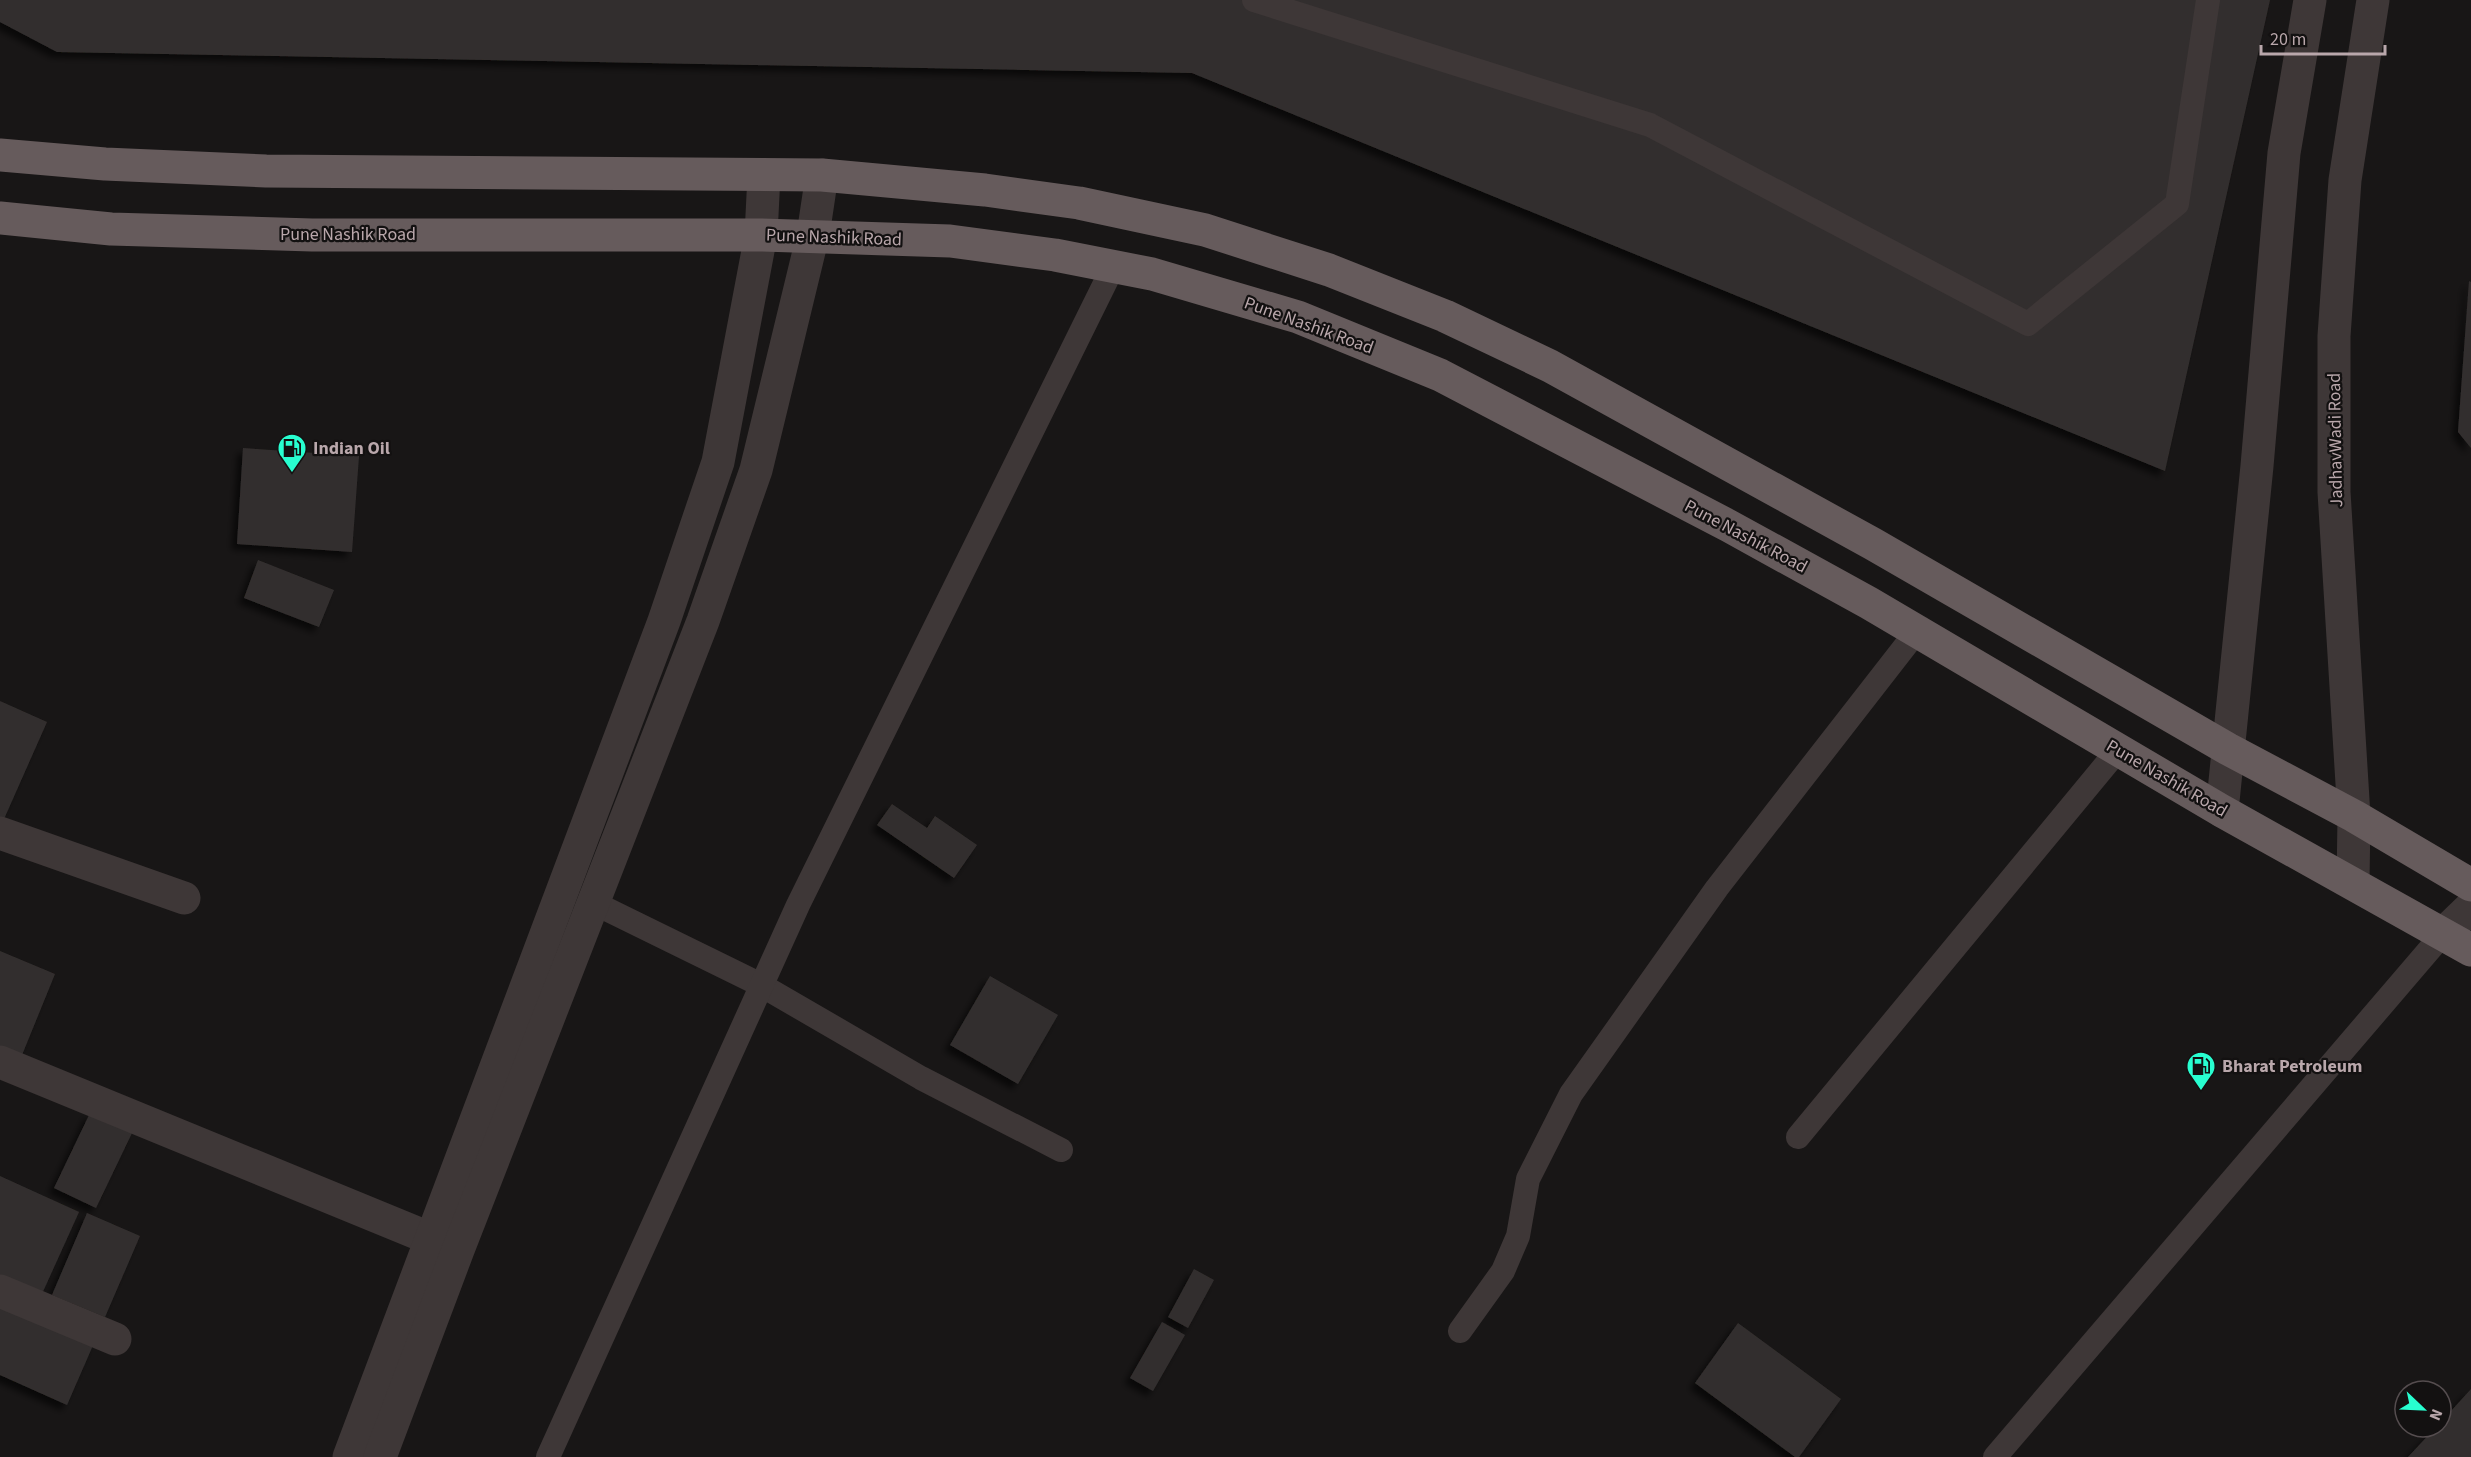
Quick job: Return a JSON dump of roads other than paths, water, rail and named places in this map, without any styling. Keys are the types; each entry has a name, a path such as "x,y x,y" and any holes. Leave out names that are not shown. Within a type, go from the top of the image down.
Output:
{"highway":[{"path":"0,155 105,164 266,171 822,175 984,190 1079,203 1205,230 1329,270 1445,316 1550,366 1956,591 2228,750 2354,816 2471,885"},
{"name":"Pune Nashik Road","path":"0,218 111,229 312,235 813,235 950,241 1055,255 1152,274 1298,317 1440,375 1729,526 1917,631 2222,811 2471,950"}],"street":[{"path":"2222,811 2257,466 2284,153 2310,0"},
{"name":"JadhavWadi Road","path":"2353,883 2354,816 2334,492 2334,336 2345,180 2373,0"},
{"path":"380,1457 445,1244 718,462 761,235 764,175"},
{"path":"349,1457 594,903 703,621 756,470 813,235 822,175"},
{"path":"0,833 184,898"},
{"path":"2442,935 2471,907"},
{"path":"0,1062 445,1244"},
{"path":"0,1291 116,1339"}],"lane":[{"path":"1254,0 1650,125 2028,324 2177,204 2208,0"},
{"path":"548,1457 798,904 1113,267"},
{"path":"1460,1331 1503,1271 1518,1236 1528,1179 1571,1094 1717,888 1917,631"},
{"path":"1798,1137 2118,750"},
{"path":"594,903 761,985 921,1078 1061,1150"},
{"path":"1995,1457 2442,935"}],"place":[{"name":"Indian Oil","path":"292,474"},
{"name":"Bharat Petroleum","path":"2201,1092"}]}
